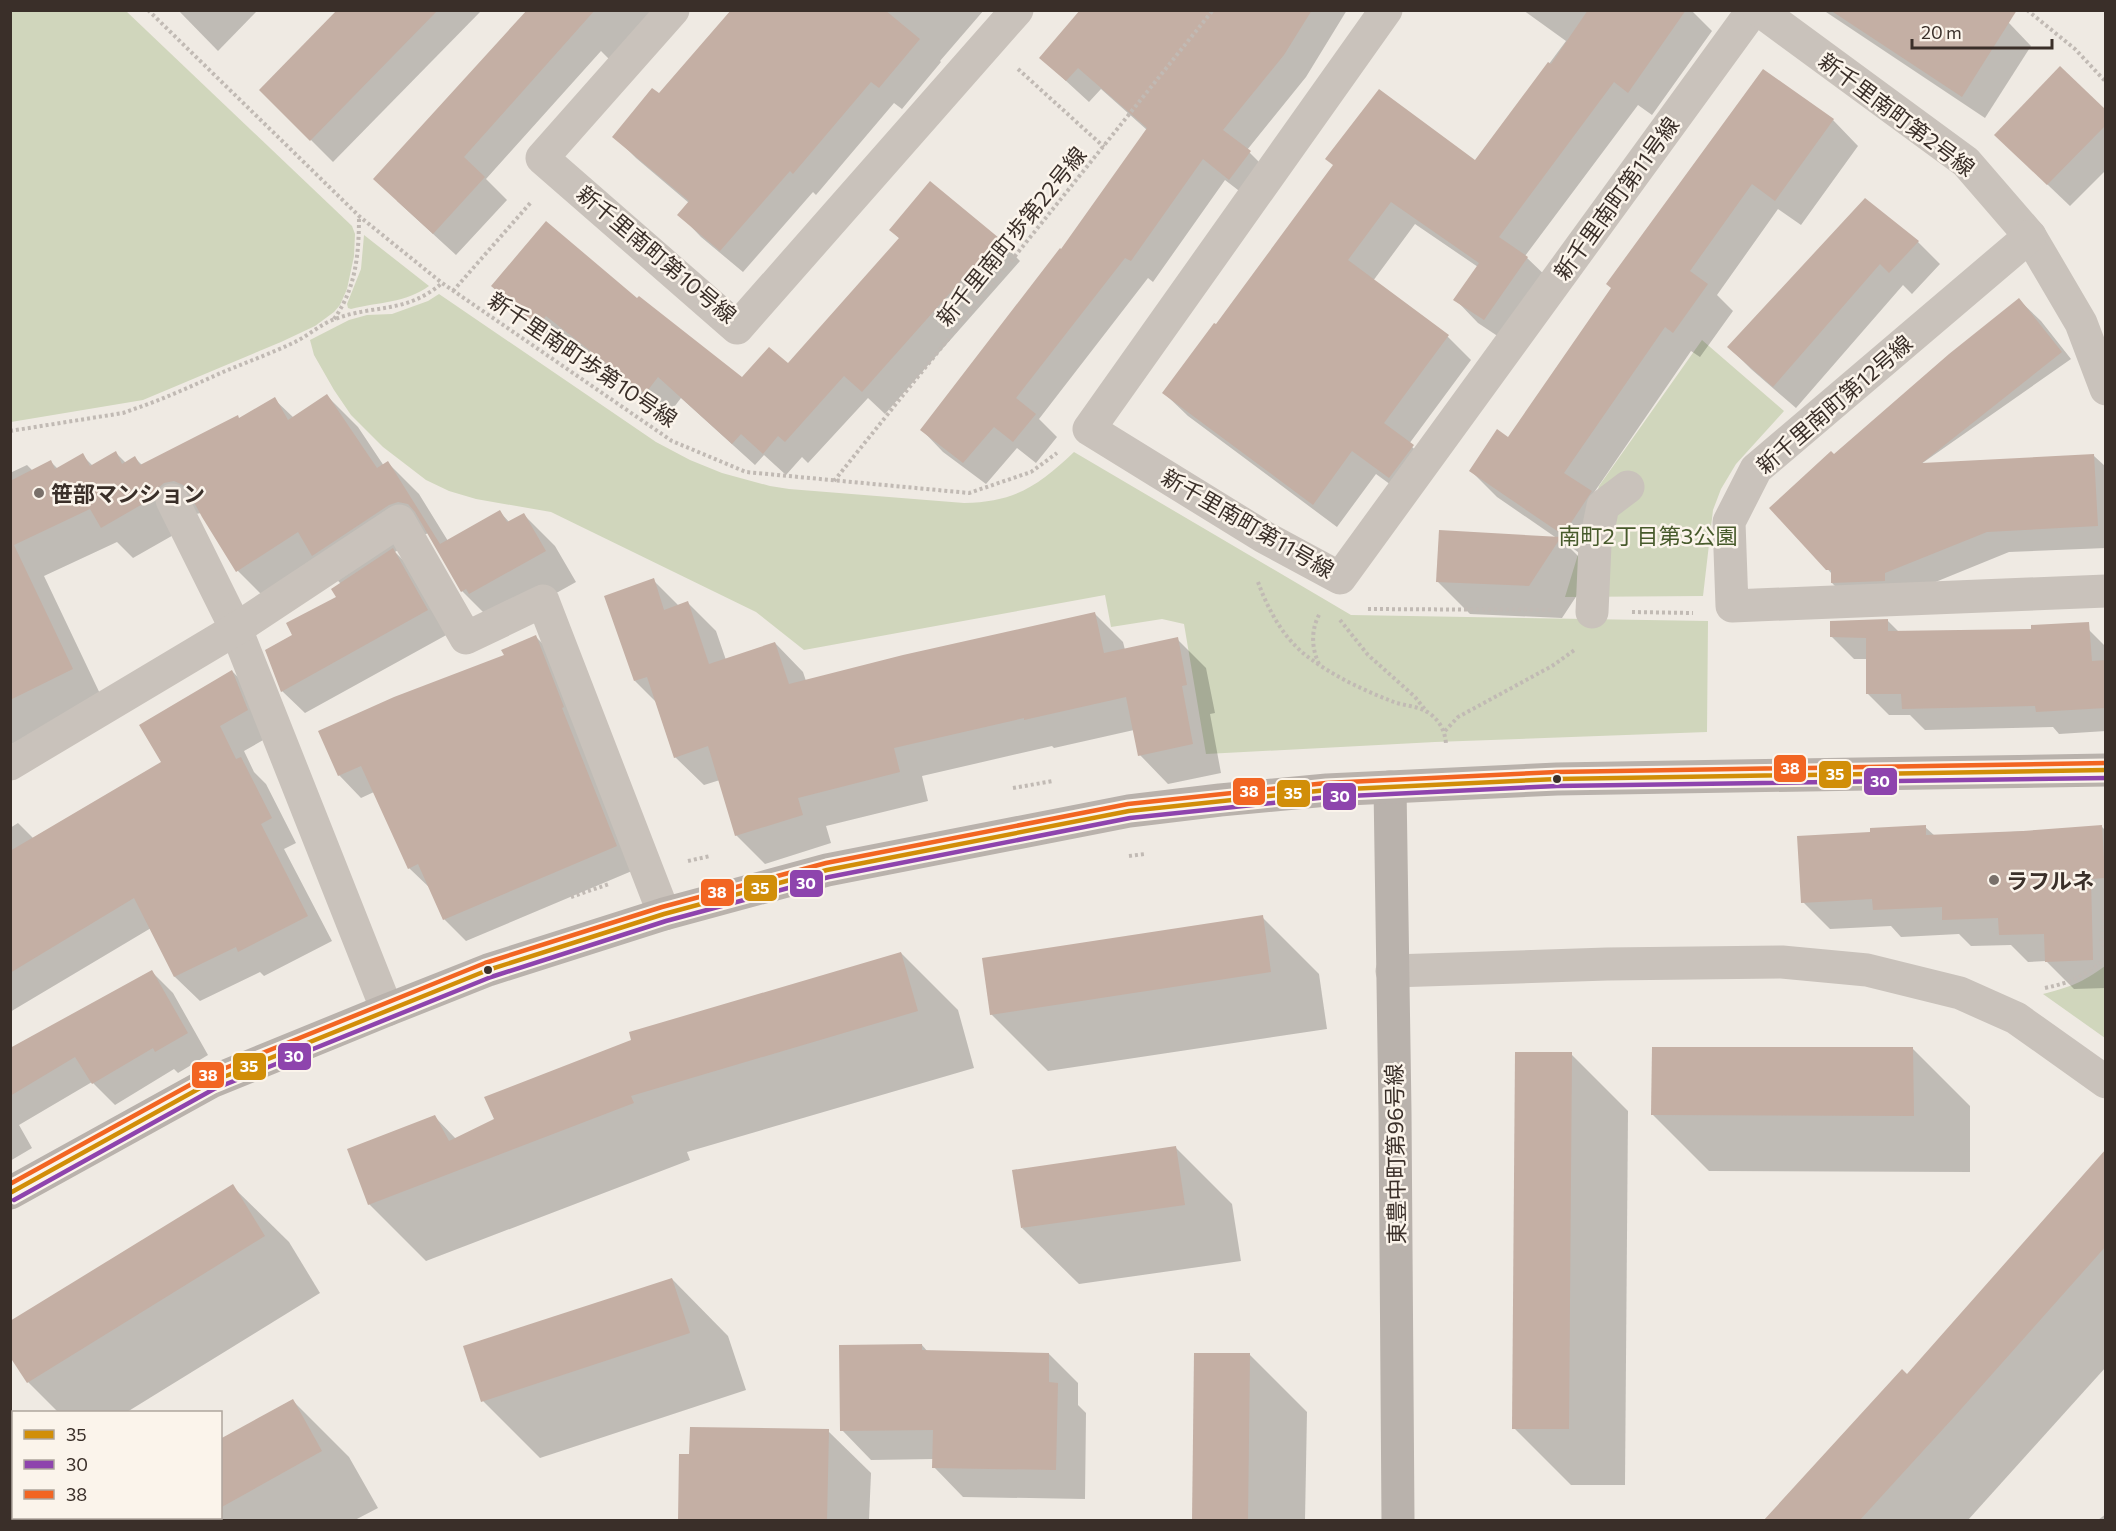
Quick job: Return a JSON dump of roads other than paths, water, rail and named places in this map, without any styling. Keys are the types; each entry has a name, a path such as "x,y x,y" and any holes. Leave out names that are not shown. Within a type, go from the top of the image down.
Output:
{"street":[{"name":"新千里南町第10号線","path":"673,10 542,158 737,328 1017,10"},
{"name":"新千里南町第11号線","path":"1386,10 1089,429 1264,537 1334,590 1752,10"},
{"name":"新千里南町第2号線","path":"1759,10 1966,162 2030,236 2081,323 2106,389"},
{"name":"新千里南町第12号線","path":"2030,236 1755,469 1729,522 1732,606 2106,591"},
{"path":"1598,612 1595,545 1603,506 1628,487"},
{"path":"172,500 236,629 387,1010"},
{"path":"10,764 236,629 399,521 466,638 543,601 663,914"},
{"path":"10,1193 211,1082 488,970 663,914 827,870 1129,811 1220,800 1390,787 1557,779 2106,770"},
{"name":"東豊中町第96号線","path":"1390,787 1398,1521"},
{"path":"1392,971 1608,964 1782,962 1867,970 1960,993 2016,1018 2106,1082"}],"place":[{"name":"笹部マンション","path":"39,493"},
{"name":"ラフルネ","path":"1994,880"}],"park label":[{"name":"南町2丁目第3公園","path":"1648,535"}]}
